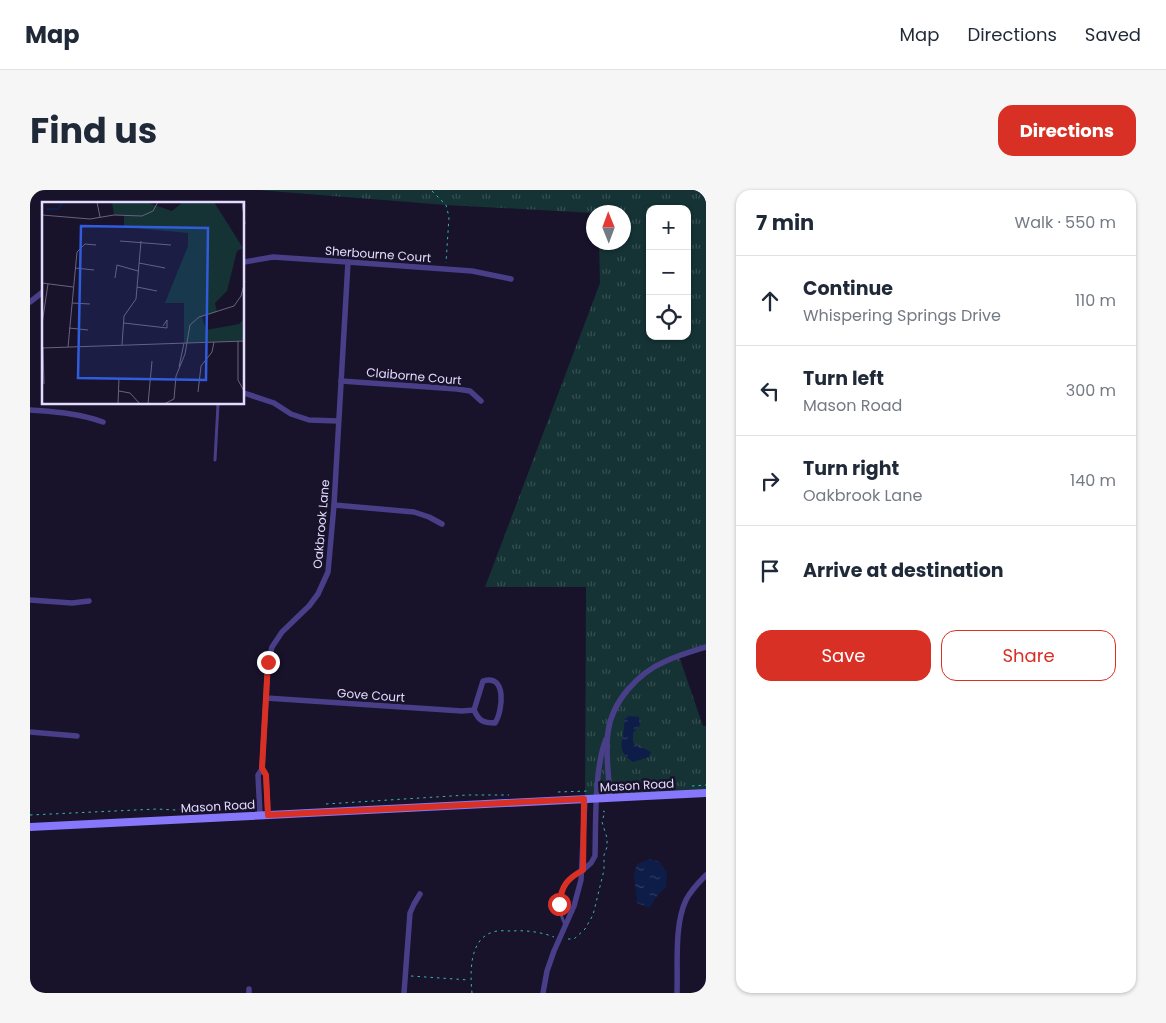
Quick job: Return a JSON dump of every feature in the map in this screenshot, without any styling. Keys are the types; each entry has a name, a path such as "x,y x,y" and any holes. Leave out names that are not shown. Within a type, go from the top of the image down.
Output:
{"main road":[{"name":"Mason Road","path":"30,827 706,793"}],"street":[{"name":"Sherbourne Court","path":"245,262 273,257 472,271 511,279"},
{"name":"Oakbrook Lane","path":"264,815 266,775 262,768 268,662 272,647 282,632 309,606 318,594 328,572 334,505 348,262"},
{"path":"30,302 42,293"},
{"name":"Claiborne Court","path":"341,381 457,389 470,392 481,401"},
{"path":"245,393 274,403 291,414 309,420 338,421"},
{"path":"30,410 72,413 88,416 103,422"},
{"path":"334,505 414,512 442,524"},
{"path":"30,600 72,603 88,601"},
{"path":"583,870 591,863 595,856 596,798 602,749 611,719 618,704 643,675 666,661 706,647"},
{"path":"490,678 495,680 500,688 499,717 495,723 484,723 478,719 474,710 483,681 490,678"},
{"name":"Gove Court","path":"266,698 462,711 474,710"},
{"path":"30,732 78,736"},
{"path":"607,735 610,798"},
{"path":"543,993 547,971 579,891 583,870 584,799"},
{"path":"677,993 681,916 690,894 706,876"},
{"path":"404,993 410,913 420,894"}],"lane":[{"path":"215,460 218,405"},
{"path":"565,925 559,912 560,896 568,879 583,870"}],"path":[{"path":"432,191 446,205 449,217 446,269"},
{"path":"553,793 590,791"},
{"path":"321,804 467,795 514,795"},
{"path":"30,815 157,809 175,810 204,804 216,809 253,807"},
{"path":"472,993 471,980 476,947 481,939 492,932 521,930 559,938 574,939 585,929 593,915 604,870 607,838 602,821 605,812 603,811"},
{"path":"405,975 471,980"}],"green space":[{"path":"257,190 706,190 706,647 679,656 703,726 706,726 706,793 585,799 586,587 485,587 600,283 599,250 631,250 631,205 586,205 586,213 446,205"}],"water":[{"path":"629,716 639,717 640,725 633,733 633,743 651,752 649,757 633,762 623,753 622,748 624,720"},
{"path":"649,859 660,862 667,873 666,887 656,897 650,908 637,903 634,875 637,864"}],"route":[{"path":"268,662 262,768 266,775 268,815 584,799 583,870 568,879 560,896 559,904"}]}
